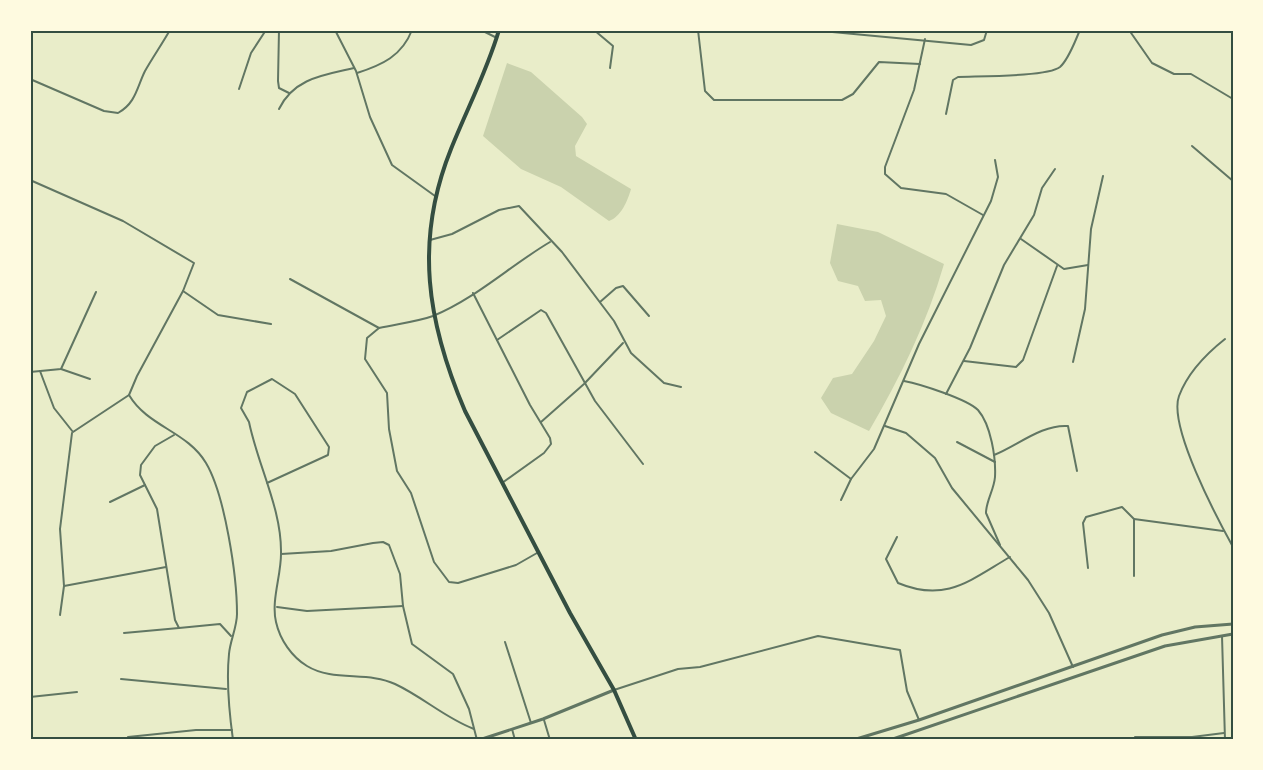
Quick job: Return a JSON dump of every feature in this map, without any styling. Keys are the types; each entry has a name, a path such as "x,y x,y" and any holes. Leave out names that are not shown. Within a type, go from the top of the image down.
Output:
{"highway":[{"path":"499,30 450,151 435,196 429,266 432,316 452,379 502,483 570,613 614,690 636,740"}],"street":[{"path":"30,79 84,103 118,113 127,108 139,90 144,72 170,30"},
{"path":"239,89 251,52 266,30"},
{"path":"279,30 279,88 290,93"},
{"path":"335,30 357,73 370,117 393,165 435,196"},
{"path":"357,73 395,57 403,50 412,30"},
{"path":"482,30 497,37"},
{"path":"594,30 613,46 610,68"},
{"path":"676,30 688,30"},
{"path":"698,30 705,91 714,100 842,100 853,94 879,62 920,64"},
{"path":"811,30 971,45 984,40 987,30"},
{"path":"889,36 890,30"},
{"path":"946,114 953,80 958,77 1034,73 1056,69 1065,60 1080,30"},
{"path":"1129,30 1152,63 1174,74 1191,74 1233,99"},
{"path":"925,39 920,64 885,174 901,188 946,194 983,215"},
{"path":"279,109 290,93 315,76 354,68"},
{"path":"1192,146 1233,181"},
{"path":"841,500 851,479 874,449 983,215 996,183 998,166 995,160"},
{"path":"946,394 964,361 1004,264 1034,215 1042,188 1055,169"},
{"path":"1072,362 1085,309 1091,229 1103,176"},
{"path":"30,180 123,221 194,263 183,291 136,376 129,395 73,432"},
{"path":"430,240 452,234 513,205 526,212 550,242 562,252 600,302 614,321 624,343 653,375 664,383 681,387"},
{"path":"1021,239 1064,269 1088,265"},
{"path":"540,552 516,565 458,583 449,582 434,562 411,493 397,471 388,417 387,393 365,358 367,338 379,328 432,316 473,293 550,242"},
{"path":"964,361 1016,367 1023,360 1057,266"},
{"path":"290,279 379,328"},
{"path":"600,302 616,288 622,286 649,316"},
{"path":"183,291 218,315 271,324"},
{"path":"61,369 96,292"},
{"path":"473,293 530,405 550,438 549,448 502,483"},
{"path":"497,340 541,310 546,313 584,384 607,419 643,464"},
{"path":"1225,339 1192,372 1178,398 1185,447 1233,547"},
{"path":"542,422 624,343"},
{"path":"30,372 61,369 90,380"},
{"path":"40,371 54,408 73,432 60,529 64,586 60,615"},
{"path":"267,483 320,461 328,455 329,447 295,394 273,379 247,392 241,408 249,422 267,483 281,554 275,620 280,637 294,656 308,666 322,672 380,678 396,684 458,723 474,729"},
{"path":"904,381 946,394 977,409 985,423 995,462 994,487 986,513 1001,547"},
{"path":"129,395 138,410 193,445 207,464 227,525 237,616 231,636 226,689 233,740"},
{"path":"884,426 906,433 935,458 952,488 1010,557 1049,613 1077,676"},
{"path":"994,455 1013,448 1038,432 1068,426 1077,471"},
{"path":"175,434 155,446 141,465 140,475 157,509 179,628"},
{"path":"957,442 995,462"},
{"path":"815,452 851,479"},
{"path":"110,502 146,484"},
{"path":"1088,568 1083,523 1086,517 1122,507 1134,519 1224,531"},
{"path":"1134,519 1134,576"},
{"path":"897,537 888,551 888,565 898,583 912,589 960,588 1010,557"},
{"path":"281,554 331,551 384,542 394,554 400,574 403,606 412,644 453,674 469,709 478,740 543,719 614,690 678,669 700,667 818,636 900,650 907,691 919,720"},
{"path":"64,586 166,567"},
{"path":"276,607 307,610 403,606"},
{"path":"124,633 220,624 231,636"},
{"path":"853,740 919,720 1162,635 1195,627 1233,624"},
{"path":"890,740 1165,646 1233,634"},
{"path":"1222,636 1225,740"},
{"path":"505,642 531,723"},
{"path":"121,679 226,689"},
{"path":"30,697 76,692"},
{"path":"543,719 550,740"},
{"path":"512,729 514,740"},
{"path":"128,737 196,730 232,730"},
{"path":"1135,737 1192,737 1225,733"}],"green space":[{"path":"507,63 531,72 587,124 575,146 576,156 631,189 623,208 613,219 609,221 561,187 521,169 483,136"},
{"path":"837,224 878,232 944,264 912,350 869,431 831,413 821,398 833,378 852,374 874,341 886,316 881,300 865,301 858,286 838,281 830,263"}]}
